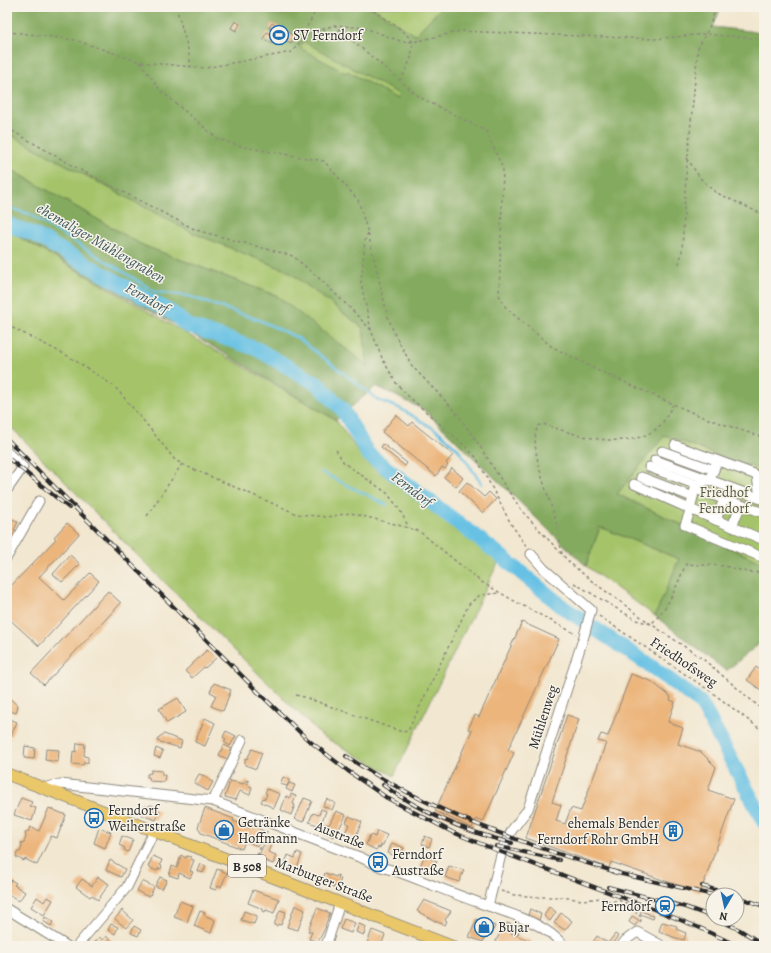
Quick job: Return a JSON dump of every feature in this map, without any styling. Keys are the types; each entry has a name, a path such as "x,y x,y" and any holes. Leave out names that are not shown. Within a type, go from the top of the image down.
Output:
{"main road":[{"name":"Marburger Straße","path":"7,774 451,946"}],"street":[{"path":"675,445 715,465"},
{"path":"662,451 754,474 757,476 762,499"},
{"path":"7,452 23,467 7,490"},
{"path":"655,460 762,499"},
{"path":"710,480 715,465"},
{"path":"649,467 695,490"},
{"path":"641,477 695,490 764,513"},
{"path":"710,480 704,481 695,490 685,525 764,558"},
{"path":"634,484 764,540"},
{"path":"732,526 750,495"},
{"path":"716,520 724,499"},
{"path":"7,557 39,501"},
{"path":"687,520 764,551"},
{"path":"531,554 544,569 591,610"},
{"name":"Mühlenweg","path":"488,906 503,847 512,830 528,808 584,637 591,610"},
{"path":"213,801 242,740"},
{"name":"Austraße","path":"43,788 60,784 213,801 382,867 516,916 544,928 558,938 564,946"},
{"path":"77,946 127,887 154,831"},
{"path":"326,946 340,903"},
{"path":"7,908 67,946"},
{"path":"621,946 636,932 659,944 660,946"}],"path":[{"path":"176,7 188,49 191,67"},
{"path":"237,7 314,14"},
{"path":"7,32 75,40 140,62 205,68 292,52 303,38 307,26 314,14 321,7"},
{"path":"368,7 403,31 413,42 411,58 401,80"},
{"path":"679,264 682,251 684,194 698,48 709,28 716,7"},
{"path":"303,38 334,25 365,28 400,41 413,42 461,31 654,39 705,34 764,39"},
{"path":"334,25 421,98 486,131 503,169 499,295 506,308 551,346 597,370 700,416 764,438"},
{"path":"140,62 161,91 218,140 244,148 324,161 358,200 368,233 387,314 394,333 412,366 454,410 476,440 523,512 570,563 593,582 703,659 764,711"},
{"path":"7,128 75,167 196,230 293,256 326,285 371,330"},
{"path":"687,158 700,178 715,192 764,215"},
{"path":"368,233 365,240 362,283 371,330 382,358 396,383 408,396 476,458 511,524 531,554"},
{"path":"7,325 68,356 114,386 139,414 175,460 182,464 297,514 326,517 351,513 419,532 480,581 584,637"},
{"path":"562,554 557,525 539,466 536,444 536,430 538,426 543,424 580,435 602,439 622,439 642,436 656,429 664,420 673,405"},
{"path":"336,450 344,463 388,493 400,510 409,528"},
{"path":"147,516 182,464"},
{"path":"651,624 666,608 686,564 726,566 748,572 764,571"},
{"path":"572,581 636,620 651,624"},
{"path":"296,695 402,732 408,731 469,604 480,596 500,593"},
{"name":"Friedhofsweg","path":"591,610 710,691 764,732"},
{"path":"252,868 270,822"},
{"path":"492,888 514,895 562,897 582,900 602,898 612,902 618,900 638,908 636,914 642,917 636,932"}],"green space":[{"path":"7,7 371,7 415,35 442,7 721,7 713,27 764,34 764,470 731,461 665,435 617,494 764,564 764,640 726,671 655,616 679,559 600,527 586,566 424,410 376,386 336,420 192,334 7,230 7,167 142,245 277,296 368,366 363,328 288,271 193,233 7,133","holes":["272,23 295,36 291,43 281,38 276,45 264,39 271,34 273,30 269,28","303,41 399,94 397,99 347,71 345,73 300,48"]},
{"path":"371,7 442,7 415,35"},
{"path":"303,40 400,94 397,99 347,71 345,73 299,48"},
{"path":"7,133 193,233 288,271 363,328 368,367 277,296 142,245 7,167"},
{"path":"7,230 336,420 365,461 499,561 394,776 322,736 138,556 7,423"},
{"name":"Friedhof Ferndorf","path":"665,435 731,461 764,470 764,564 617,494"},
{"path":"600,527 679,559 655,616 586,566"}],"building":[{"path":"235,21 240,24 236,31 231,28"},
{"name":"SV Ferndorf","path":"272,23 295,36 291,43 281,38 276,45 263,39 267,32 271,34 273,30 269,28"},
{"path":"396,415 409,426 412,422 453,455 446,463 448,465 445,469 442,467 436,476 382,432"},
{"path":"383,444 407,463 405,466 381,447"},
{"path":"452,468 463,478 456,487 444,477"},
{"path":"467,482 484,497 489,492 496,499 483,513 459,491"},
{"path":"7,516 18,522 14,530 17,531 9,544 7,543"},
{"path":"67,523 79,534 39,577 64,600 90,573 99,581 39,646 7,617 7,590 56,539 54,537"},
{"path":"70,555 80,564 62,582 53,574"},
{"path":"108,591 121,603 44,685 31,673"},
{"path":"522,622 559,639 508,750 514,753 483,822 476,819 472,828 435,811 472,730 468,729 475,715 479,717"},
{"path":"207,650 216,658 192,678 185,671"},
{"path":"756,667 764,673 764,692 747,680"},
{"path":"631,674 651,681 671,697 670,700 675,702 668,722 683,728 678,744 701,752 716,767 708,790 734,799 700,893 611,862 609,868 526,838 567,715 579,719 552,802 561,805 556,821 565,824 571,808 581,811 606,743 598,741 601,734 608,736"},
{"path":"214,683 231,690 223,711 211,706 216,695 210,692"},
{"path":"7,696 18,706 16,713 7,710"},
{"path":"178,698 186,712 167,723 159,709"},
{"path":"7,718 17,722 11,736 9,735 10,738 7,747"},
{"path":"205,718 215,723 205,746 195,742"},
{"path":"226,731 236,736 230,746 224,742 226,739 223,737"},
{"path":"164,734 182,741 180,748 157,741 159,737"},
{"path":"77,743 85,744 84,756 88,757 88,763 84,762 83,765 72,764 73,751 76,752"},
{"path":"224,745 232,749 227,759 219,755"},
{"path":"25,746 35,748 34,759 24,758"},
{"path":"156,748 163,751 160,758 154,756"},
{"path":"46,749 59,750 58,762 45,760"},
{"path":"252,749 262,753 256,769 245,765 245,758 247,759"},
{"path":"151,770 162,771 162,775 165,775 164,782 150,781 147,774 151,773"},
{"path":"199,774 208,777 209,780 213,782 208,791 194,783"},
{"path":"283,777 290,780 287,786 280,784"},
{"path":"246,780 249,781 247,785 252,787 250,795 240,791 236,800 225,797 230,781 244,784"},
{"path":"289,783 295,785 292,792 286,789"},
{"path":"267,789 280,794 274,808 261,802 263,798 265,799"},
{"path":"291,794 296,796 293,804 295,805 291,815 281,810 286,796 290,798"},
{"path":"21,798 32,802 30,806 36,808 32,821 14,815"},
{"path":"304,798 312,801 303,822 295,819"},
{"path":"327,799 335,803 332,810 323,806"},
{"path":"150,805 154,806 153,809 160,811 156,820 141,815 145,806 149,807"},
{"path":"49,808 66,815 57,838 51,836 37,865 25,859 24,861 16,857 17,852 20,852 22,847 21,843 24,842 26,837 25,833 28,832 30,827 39,831"},
{"name":"Getränke Hoffmann","path":"205,808 234,819 233,821 250,828 251,825 264,831 258,846 245,841 242,849 201,833 198,827"},
{"path":"321,809 326,811 320,826 309,822 313,813 319,815"},
{"path":"336,811 346,815 338,831 333,837 323,831 326,824 329,825"},
{"path":"349,816 362,822 355,838 345,833 349,824 346,823"},
{"path":"99,828 111,832 105,848 94,843"},
{"path":"377,831 387,835 383,845 381,845 380,848 378,847 376,850 366,845 370,835 375,837"},
{"path":"122,836 133,840 128,852 124,850 125,848 119,845"},
{"path":"425,836 432,839 429,847 422,844"},
{"path":"266,839 272,842 268,852 276,855 273,864 258,858"},
{"path":"392,843 404,848 400,858 388,853"},
{"path":"297,852 302,854 296,871 284,866 288,855 295,858"},
{"path":"425,854 431,856 430,858 437,861 433,872 420,867"},
{"path":"181,855 186,858 187,856 191,857 190,859 194,860 190,871 193,872 190,878 179,873 178,878 169,875 172,866 177,868"},
{"path":"153,856 162,860 160,865 162,866 161,869 159,868 157,871 148,867"},
{"path":"110,860 125,869 121,877 106,870"},
{"path":"201,864 206,866 203,873 198,871"},
{"path":"449,866 464,870 459,882 445,877"},
{"path":"217,869 227,873 221,887 218,886 216,890 210,888"},
{"path":"325,873 336,877 337,875 339,876 338,878 341,879 337,888 322,882"},
{"path":"98,877 109,884 98,900 92,895 90,897 76,887 82,879 92,886"},
{"path":"160,877 167,880 162,889 155,886"},
{"path":"11,880 16,883 14,885 25,892 19,901 7,893 7,885"},
{"path":"142,881 154,887 150,896 146,896 137,891"},
{"path":"253,890 279,899 274,913 266,910 265,912 263,909 248,903"},
{"path":"37,897 44,902 47,897 53,900 44,915 31,907"},
{"path":"424,900 451,911 445,920 447,921 445,925 417,911"},
{"path":"180,901 193,906 187,922 174,917"},
{"path":"295,905 305,910 298,930 287,927"},
{"path":"549,907 556,912 550,921 544,916"},
{"path":"317,908 330,913 326,926 318,942 309,939 312,932 308,931"},
{"path":"530,909 541,914 539,920 528,915"},
{"path":"122,910 133,920 126,928 115,919"},
{"path":"280,910 286,912 281,925 278,924 277,926 274,925"},
{"path":"200,911 205,913 204,915 215,920 211,933 194,926"},
{"path":"244,911 257,916 254,924 241,920"},
{"path":"641,911 654,916 653,919 640,914"},
{"path":"561,913 572,921 565,930 554,923"},
{"path":"632,916 639,920 635,926 629,922"},
{"path":"45,917 53,922 51,926 43,921"},
{"path":"344,919 355,923 351,933 340,929"},
{"path":"477,919 495,926 491,935 487,933 483,942 469,937"},
{"path":"662,922 677,926 676,929 686,933 684,940 659,931"},
{"path":"507,923 520,928 518,934 511,931 510,933 531,941 529,946 494,946 501,930 504,931"},
{"path":"111,924 118,927 115,934 108,930"},
{"path":"359,924 366,927 364,935 356,932"},
{"path":"134,926 141,930 138,936 131,933"},
{"path":"372,930 385,935 381,946 374,944 373,946 366,946"},
{"path":"615,934 618,936 611,946 590,946 597,936 608,943"},
{"path":"106,936 113,942 110,946 108,944 106,946 92,946 99,937 103,940"}],"waterway":[{"name":"ehemaliger Mühlengraben","path":"7,207 29,214 156,292 188,296 259,320 298,338 378,400 399,408 438,431 458,449 482,484"},
{"name":"Ferndorf","path":"7,224 33,234 174,314 186,325 257,349 319,385 343,410 368,454 496,552 564,608 648,664 701,703 764,822"},
{"path":"321,472 387,505"},
{"path":"591,636 601,633"}],"railway":[{"path":"7,439 259,693 307,739 348,771 387,798 452,832 653,909 700,928 738,946"},
{"path":"7,457 69,508"},
{"path":"346,756 410,794 478,825 619,873"},
{"path":"383,785 413,804 444,820 478,833 512,843"},
{"path":"496,846 559,860"},
{"path":"613,872 705,893"},
{"path":"608,887 685,907 705,914"},
{"path":"745,900 764,906"},
{"path":"734,927 764,945"}],"place":[{"name":"SV Ferndorf","path":"279,35"},
{"name":"Ferndorf Weiherstraße","path":"94,818"},
{"name":"Getränke Hoffmann","path":"224,830"},
{"name":"ehemals Bender Ferndorf Rohr GmbH","path":"673,831"},
{"name":"Ferndorf Austraße","path":"378,862"},
{"name":"Ferndorf","path":"665,906"},
{"name":"Bujar","path":"484,927"}]}
